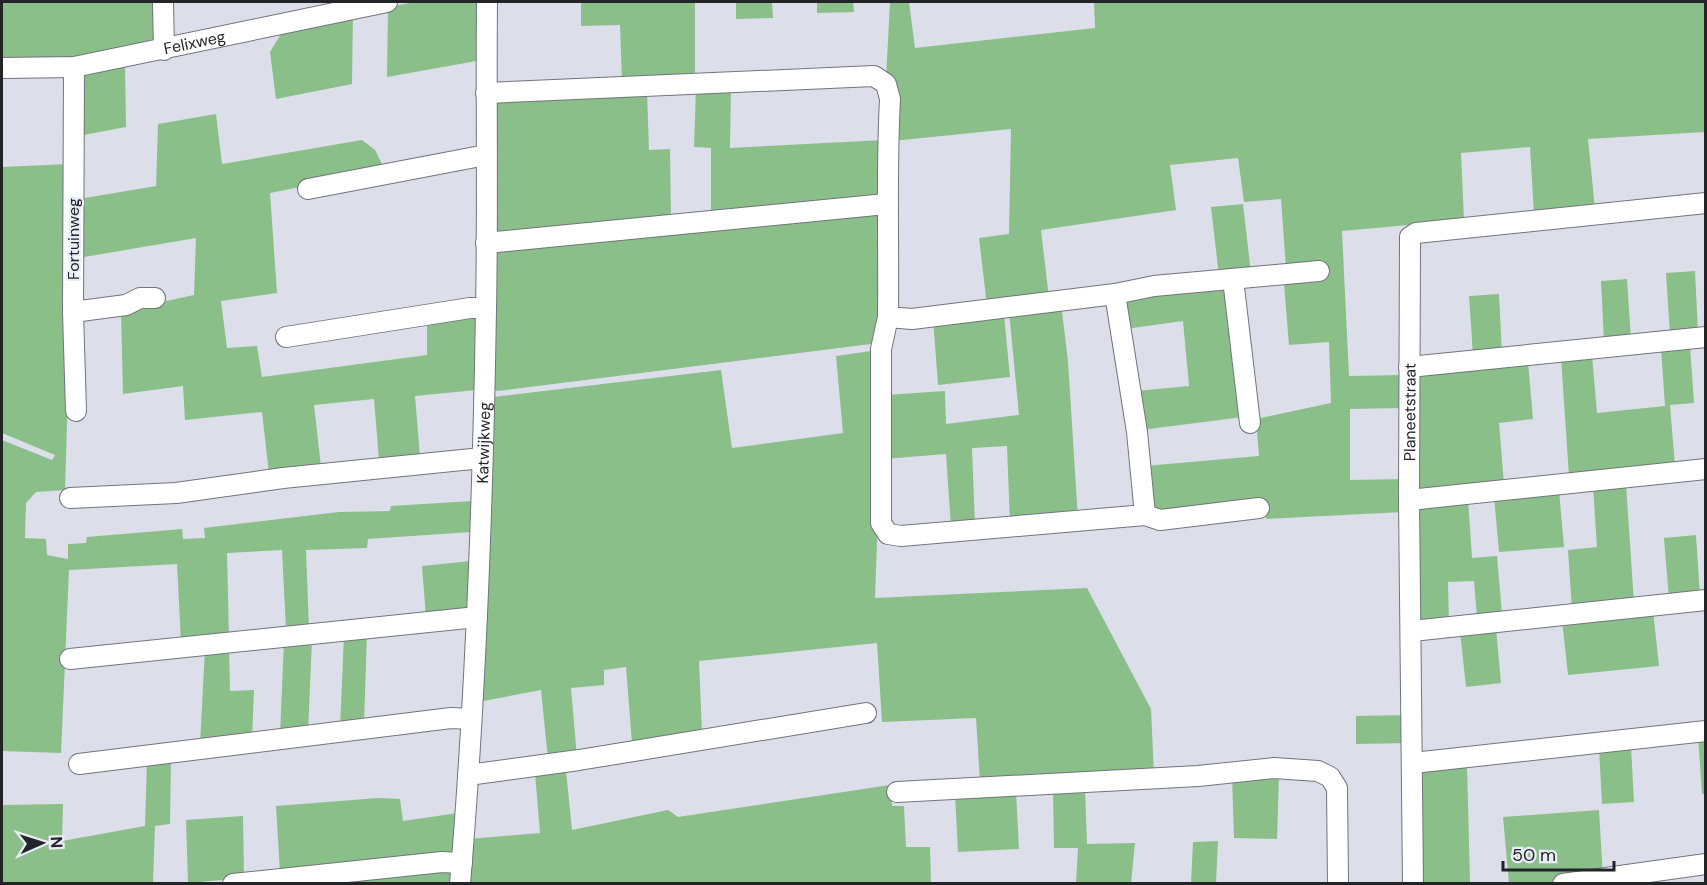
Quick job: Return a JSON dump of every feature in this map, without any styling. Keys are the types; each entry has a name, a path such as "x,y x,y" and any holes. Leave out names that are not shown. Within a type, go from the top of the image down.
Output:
{"street":[{"path":"163,2 164,50"},
{"name":"Felixweg","path":"2,68 74,67 164,50 329,7 387,2"},
{"name":"Katwijkweg","path":"460,884 477,617 482,458 486,308 487,2"},
{"name":"Fortuinweg","path":"74,67 72,312 76,411"},
{"path":"486,93 874,76 886,84 890,99 886,204 889,251 888,317 881,349 881,523 888,534 901,537 1145,515 1160,520 1259,508"},
{"path":"308,189 486,155"},
{"name":"Planeetstraat","path":"1413,884 1409,500 1408,243 1410,237 1416,233 1706,203"},
{"path":"486,243 886,204"},
{"path":"888,317 912,319 1115,294 1154,286 1319,271"},
{"path":"1233,279 1250,423"},
{"path":"1115,294 1137,432 1145,515"},
{"path":"72,312 126,305 140,298 155,298"},
{"path":"286,337 470,308 486,308"},
{"path":"1409,367 1706,337"},
{"path":"70,498 176,493 341,471 482,458"},
{"path":"1409,500 1706,469"},
{"path":"1412,631 1706,600"},
{"path":"70,659 477,617"},
{"path":"468,775 579,760 866,712"},
{"path":"79,764 451,718 471,718"},
{"path":"1413,763 1706,731"},
{"path":"897,792 1198,776 1274,768 1318,771 1330,777 1337,788 1338,884"},
{"path":"233,884 442,862 462,863"},
{"path":"1563,884 1660,877 1706,864"}],"green space":[{"path":"2,2 158,2 158,41 81,61 2,63"},
{"path":"416,2 480,2 482,60 387,77 388,7"},
{"path":"581,2 695,2 695,80 622,83 620,25 581,26"},
{"path":"736,2 772,2 773,18 736,19"},
{"path":"817,2 853,2 854,12 817,13"},
{"path":"890,2 909,2 915,48 1095,28 1094,2 1705,2 1705,132 1588,139 1595,209 1534,215 1530,147 1461,153 1464,220 1342,231 1349,376 1403,375 1404,408 1350,409 1350,480 1403,479 1403,512 1266,519 1265,504 1149,511 1145,466 1259,456 1256,419 1331,403 1329,342 1289,345 1284,284 1324,281 1323,266 1286,269 1281,199 1244,202 1238,158 1170,165 1176,210 1041,230 1049,298 987,306 979,238 1009,234 1011,129 892,141 886,79"},
{"path":"353,13 352,84 276,99 270,52 284,29"},
{"path":"125,64 126,127 78,136 80,75"},
{"path":"731,86 730,148 883,140 880,189 877,195 711,219 711,148 694,147 696,87"},
{"path":"647,91 649,150 670,149 671,223 505,239 492,231 496,100"},
{"path":"216,114 222,164 362,140 375,150 385,170 270,193 277,293 221,301 227,348 257,346 262,377 427,355 427,321 478,312 476,390 415,396 420,456 379,460 374,399 314,405 321,467 269,474 262,412 185,420 183,386 123,394 121,311 194,295 196,238 78,258 79,199 156,186 158,124"},
{"path":"69,164 69,358 65,490 36,492 26,503 25,538 46,539 47,555 68,559 68,544 86,543 87,537 182,529 183,539 205,538 204,528 339,512 390,511 391,506 472,501 471,532 368,539 367,548 306,550 309,629 286,630 282,550 227,553 229,638 181,643 177,564 69,570 61,753 2,751 2,440 52,460 55,455 2,433 2,167"},
{"path":"1243,204 1251,273 1219,276 1211,207"},
{"path":"877,213 880,218 879,343 492,390 493,253 501,248"},
{"path":"1695,271 1698,332 1670,335 1666,273"},
{"path":"1627,279 1631,340 1604,341 1601,281"},
{"path":"1227,283 1243,417 1141,430 1136,391 1189,386 1183,321 1125,329 1121,297"},
{"path":"1499,294 1502,354 1473,355 1469,296"},
{"path":"1061,303 1068,361 1078,519 1010,524 1007,446 972,448 975,526 951,527 946,454 885,459 886,395 945,391 946,424 1019,415 1009,311"},
{"path":"1004,315 1010,377 938,385 933,318"},
{"path":"1690,346 1694,403 1670,405 1675,466 1569,476 1561,358 1592,355 1597,413 1665,406 1661,348"},
{"path":"878,350 879,486 875,598 1087,588 1151,709 1154,775 980,783 976,718 882,722 877,643 699,661 702,733 632,743 626,667 604,670 604,685 571,688 577,757 548,759 541,690 478,702 493,397 721,370 732,448 843,433 836,356"},
{"path":"1528,362 1533,419 1499,423 1504,484 1425,493 1415,489 1418,376"},
{"path":"1626,484 1634,603 1572,609 1568,550 1597,547 1593,487"},
{"path":"1559,490 1564,547 1499,552 1494,496"},
{"path":"1468,499 1472,558 1497,556 1502,614 1477,617 1474,581 1448,582 1449,622 1420,622 1417,617 1416,507"},
{"path":"1696,535 1700,596 1669,599 1664,538"},
{"path":"471,561 469,611 426,617 422,566"},
{"path":"1653,610 1659,666 1568,675 1562,620"},
{"path":"1496,628 1501,683 1466,687 1460,631"},
{"path":"367,633 364,725 340,728 344,635"},
{"path":"312,639 308,733 280,735 284,641"},
{"path":"229,646 230,691 254,690 252,738 200,744 205,649"},
{"path":"1408,715 1408,743 1356,744 1356,716"},
{"path":"1698,736 1705,736 1705,794 1702,794"},
{"path":"1631,746 1634,802 1602,804 1599,748"},
{"path":"171,757 170,824 155,826 153,883 2,883 2,805 63,804 62,841 145,826 147,760"},
{"path":"1467,764 1470,883 1417,884 1421,773 1423,769"},
{"path":"566,770 572,830 668,810 678,817 890,785 892,806 904,806 906,847 930,847 931,883 466,884 469,839 540,833 535,773"},
{"path":"1279,775 1277,839 1234,838 1232,776"},
{"path":"1085,789 1087,844 1135,843 1131,883 1076,883 1078,848 1054,848 1053,791"},
{"path":"1016,792 1019,849 958,852 955,794"},
{"path":"378,798 400,799 403,821 458,813 454,856 280,873 276,806"},
{"path":"1599,810 1603,878 1552,883 1509,883 1503,817"},
{"path":"243,816 244,878 188,883 186,820"},
{"path":"1218,841 1216,883 1191,883 1193,842"},
{"path":"453,867 454,884 353,883 353,875"}]}
